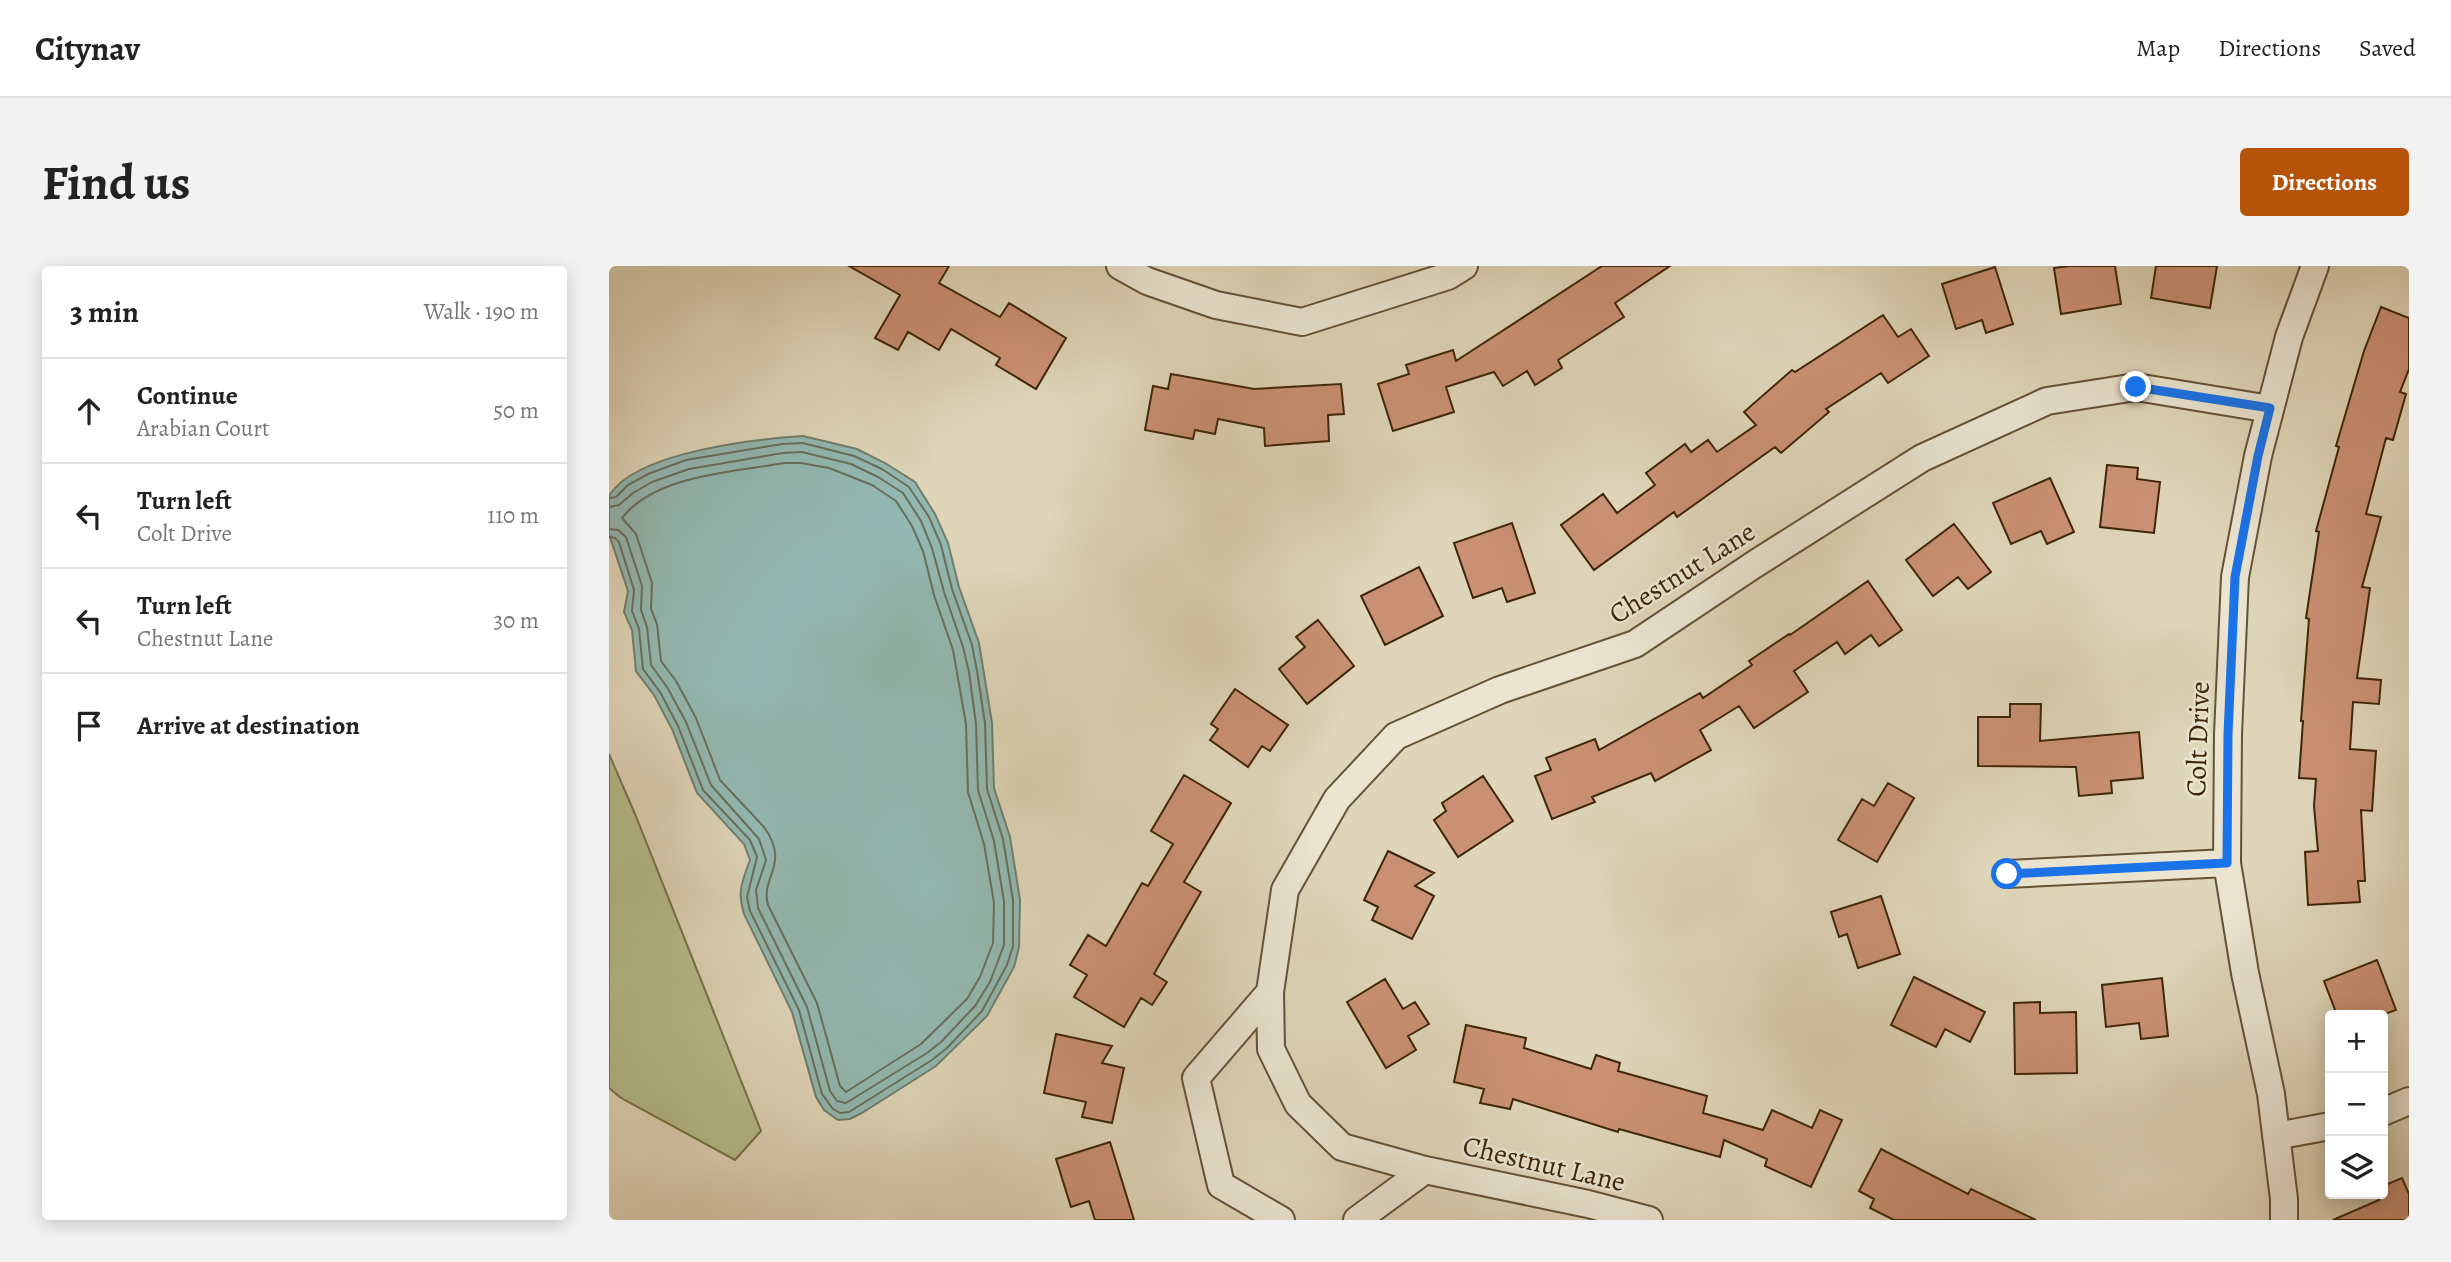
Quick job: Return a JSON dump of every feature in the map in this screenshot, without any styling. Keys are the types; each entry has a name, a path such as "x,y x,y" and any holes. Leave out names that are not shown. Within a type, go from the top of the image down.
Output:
{"street":[{"path":"1120,266 1147,281 1216,305 1302,322 1448,276 1464,266"},
{"name":"Colt Drive","path":"2284,1220 2284,1199 2271,1094 2245,973 2227,863 2228,734 2235,577 2270,408 2289,337 2315,266"},
{"name":"Chestnut Lane","path":"1649,1220 1588,1204 1425,1170 1342,1147 1298,1104 1271,1049 1270,992 1285,890 1337,799 1396,736 1500,690 1636,644 1922,458 2047,401 2136,387 2270,408"},
{"path":"2007,874 2227,863"},
{"path":"1270,992 1196,1078 1221,1185 1281,1220"},
{"path":"2388,1110 2409,1101"},
{"path":"2276,1136 2325,1127"},
{"name":"Chestnut Lane","path":"1357,1220 1425,1170"}],"green space":[{"path":"609,754 761,1131 735,1160 621,1098 609,1088"}],"water":[{"path":"803,436 857,449 885,463 915,482 935,514 948,543 959,587 979,643 992,723 994,788 1010,837 1020,900 1019,947 1014,967 987,1016 936,1066 862,1113 850,1119 838,1120 824,1110 816,1097 792,1012 744,914 741,887 750,860 744,844 697,793 672,729 654,695 636,671 632,630 624,612 628,591 609,534 609,496 623,481 644,468 669,458 727,445"}],"building":[{"path":"849,266 949,266 939,283 1000,317 1009,303 1066,338 1036,389 996,365 1000,358 951,329 939,350 908,332 898,350 875,338 900,295"},
{"path":"1602,266 1670,266 1615,303 1624,317 1558,360 1562,368 1535,385 1527,371 1503,386 1494,372 1446,387 1454,412 1393,431 1378,384 1409,374 1406,365 1453,350 1456,361"},
{"path":"2115,266 2121,304 2061,314 2054,268"},
{"path":"2156,266 2217,266 2210,308 2151,298"},
{"path":"1995,267 2013,324 1986,333 1982,320 1956,329 1942,284"},
{"path":"2381,307 2409,318 2409,369 2400,392 2406,394 2393,440 2386,438 2366,514 2381,517 2362,587 2370,588 2357,678 2381,680 2379,704 2353,702 2350,749 2376,751 2372,811 2361,810 2365,881 2358,881 2360,902 2308,905 2305,852 2318,851 2314,806 2316,779 2299,778 2309,619 2306,618 2319,532 2316,531 2339,447 2336,446 2364,351"},
{"path":"1883,315 1898,337 1911,329 1929,356 1888,383 1881,373 1826,409 1829,412 1781,453 1775,447 1677,517 1674,512 1594,570 1561,525 1603,494 1617,513 1655,485 1646,473 1685,444 1691,452 1708,440 1717,452 1756,425 1744,412 1792,370 1795,372"},
{"path":"1171,374 1254,389 1341,384 1344,414 1328,415 1329,441 1265,446 1264,428 1218,419 1215,434 1195,430 1193,439 1145,430 1153,386 1168,389"},
{"path":"2107,465 2138,468 2137,479 2160,482 2154,533 2100,527"},
{"path":"2050,478 2074,532 2047,544 2041,531 2011,544 1993,503"},
{"path":"1512,523 1535,593 1507,602 1502,588 1473,598 1454,543"},
{"path":"1954,524 1991,572 1968,589 1958,577 1933,596 1906,560"},
{"path":"1419,567 1443,616 1385,645 1361,596"},
{"path":"1868,581 1902,630 1879,646 1871,635 1845,654 1837,642 1794,671 1808,692 1754,728 1739,706 1700,730 1711,750 1655,781 1651,773 1592,797 1595,802 1552,819 1535,776 1551,770 1546,758 1595,739 1599,750 1700,693 1703,698 1752,665 1749,661"},
{"path":"1318,620 1354,666 1307,704 1279,669 1305,647 1296,637"},
{"path":"1235,689 1288,725 1270,751 1262,746 1248,767 1210,740 1218,729 1211,724"},
{"path":"2010,704 2041,704 2040,741 2139,732 2143,778 2111,781 2112,793 2079,796 2076,767 1978,766 1978,717 2010,717"},
{"path":"1184,775 1231,803 1184,882 1201,892 1154,974 1167,982 1152,1005 1141,998 1124,1027 1074,997 1087,975 1070,965 1088,935 1106,946 1142,883 1148,886 1173,844 1151,831"},
{"path":"1483,776 1513,821 1458,857 1434,820 1446,811 1442,803"},
{"path":"1888,783 1914,798 1877,862 1838,840 1862,799 1874,806"},
{"path":"1388,851 1434,873 1415,886 1434,896 1412,939 1372,920 1378,907 1364,900"},
{"path":"1881,896 1900,954 1858,968 1847,934 1839,937 1831,912"},
{"path":"2377,960 2396,1010 2388,1013 2388,1010 2335,1010 2324,981"},
{"path":"1914,977 1985,1012 1970,1042 1945,1029 1936,1047 1891,1025"},
{"path":"2162,978 2168,1036 2141,1039 2139,1023 2106,1027 2102,985"},
{"path":"1385,979 1403,1009 1415,1002 1429,1024 1408,1036 1416,1050 1386,1068 1347,1002"},
{"path":"2040,1002 2040,1013 2076,1012 2077,1073 2015,1074 2014,1003"},
{"path":"1466,1025 1526,1038 1524,1048 1591,1069 1596,1055 1620,1063 1618,1071 1707,1096 1703,1113 1763,1130 1772,1110 1812,1128 1820,1110 1842,1120 1811,1187 1765,1166 1767,1159 1724,1140 1720,1157 1619,1129 1618,1132 1513,1099 1510,1109 1480,1103 1484,1089 1454,1082"},
{"path":"1056,1034 1112,1046 1102,1063 1124,1068 1112,1123 1082,1117 1086,1102 1044,1093"},
{"path":"1110,1142 1134,1220 1095,1220 1089,1201 1071,1207 1056,1159"},
{"path":"1881,1149 1968,1194 1971,1189 2036,1220 1894,1220 1870,1208 1874,1199 1859,1191"},
{"path":"2402,1178 2409,1194 2409,1220 2333,1220 2378,1199 2388,1199 2388,1184"}],"route":[{"path":"2007,874 2227,863 2228,734 2235,577 2270,408 2136,387"}]}
